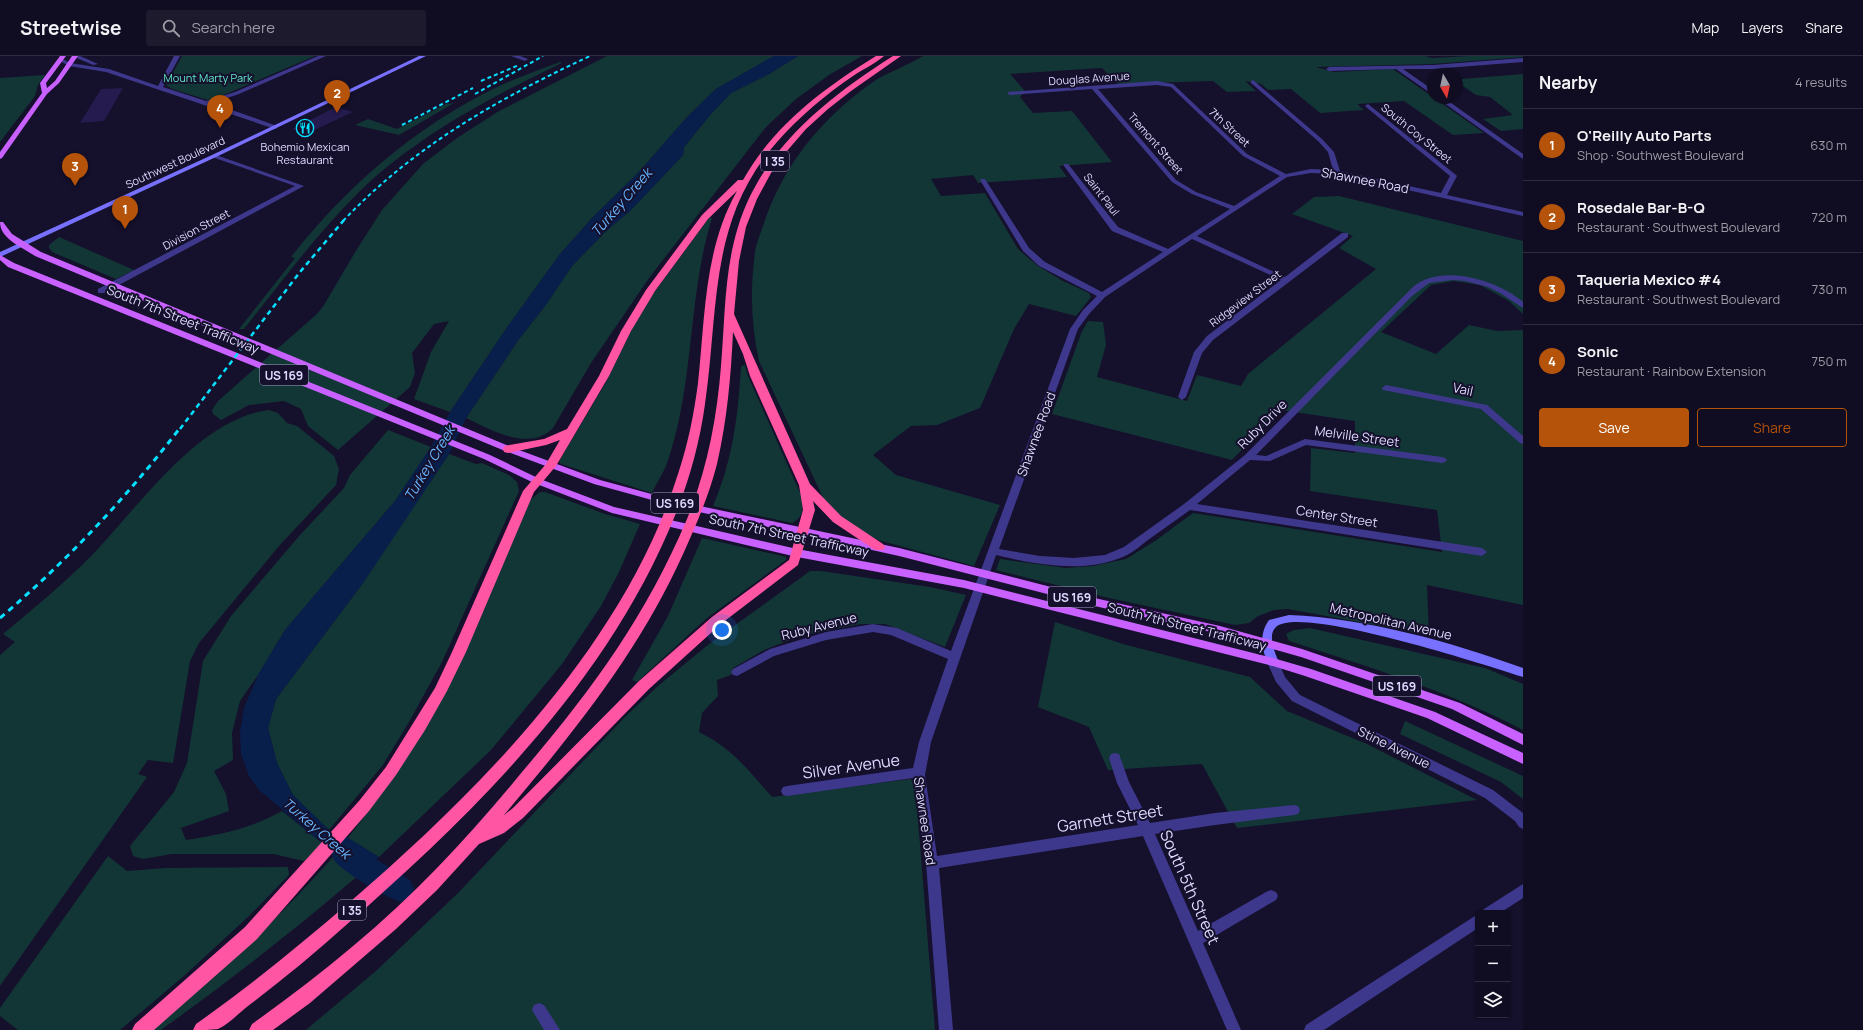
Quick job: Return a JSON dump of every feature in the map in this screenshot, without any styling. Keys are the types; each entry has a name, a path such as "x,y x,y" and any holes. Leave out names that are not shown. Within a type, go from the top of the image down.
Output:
{"highway":[{"name":"I 35","path":"208,1026 302,953 368,896 428,841 481,788 518,748 581,668 613,623 644,568 670,512 689,459 703,390 715,264 728,219 750,174 764,152 798,115 837,83 881,56"},
{"name":"I 35","path":"258,1030 285,1011 347,962 431,886 474,840 494,825 596,691 646,616 669,573 694,517 711,465 721,413 733,277 742,229 750,205 772,165 799,132 830,102 872,72 898,56"},
{"path":"141,1030 251,933 364,806 391,771 440,691 462,646 529,491 550,466 604,376 626,330 651,290 705,217 750,174"},
{"path":"494,825 518,814 644,685 717,620 794,562 798,553 809,510 805,485 754,376 748,354 729,314"},
{"path":"504,447 546,442 570,432"},
{"path":"805,485 837,519 879,547"}],"main road":[{"path":"0,157 45,93 57,82 75,56"},
{"name":"Southwest Boulevard","path":"0,256 423,56"},
{"path":"45,93 43,83 62,58"},
{"name":"US 169","path":"0,224 9,236 21,245"},
{"name":"South 7th Street Trafficway","path":"21,245 38,254 102,281 550,466 598,482 682,505 879,547 1090,601 1220,630 1302,653 1456,706 1523,740"},
{"name":"South 7th Street Trafficway","path":"0,256 11,265 487,457 537,481 612,510 798,553 964,584 1273,662 1307,672 1432,715 1523,759"},
{"name":"Metropolitan Avenue","path":"1266,643 1269,629 1274,622 1281,619 1308,618 1432,644 1495,662 1523,672"},
{"path":"1266,643 1273,662"}],"street":[{"path":"75,56 107,70 275,127"},
{"path":"160,88 177,56"},
{"path":"207,103 237,93 323,56"},
{"path":"514,56 525,59"},
{"path":"62,58 69,64 107,70"},
{"path":"1329,69 1398,68 1523,60"},
{"path":"1398,68 1427,89"},
{"path":"1253,82 1320,140 1331,152 1337,172"},
{"name":"Douglas Avenue","path":"1010,93 1168,84"},
{"name":"7th Street","path":"1168,84 1173,86 1245,155 1285,176"},
{"name":"Tremont Street","path":"1094,88 1174,181 1194,193 1234,208"},
{"path":"1448,104 1523,157"},
{"name":"South Coy Street","path":"1368,106 1454,176 1443,196"},
{"name":"Division Street","path":"101,291 301,186 214,156"},
{"name":"Saint Paul","path":"1066,164 1116,229 1168,251"},
{"name":"Shawnee Road","path":"946,1030 932,863 920,772 918,771 925,742 954,657 1074,329 1086,312 1102,295 1168,251 1285,176 1298,172 1316,170 1337,172 1523,214"},
{"path":"983,180 1026,249 1042,264 1102,295"},
{"name":"Ridgeview Street","path":"1182,396 1198,352 1210,338 1345,235"},
{"path":"1191,236 1286,280"},
{"name":"Ruby Drive","path":"994,550 1021,558 1050,561 1091,561 1120,554 1188,506 1223,479 1248,457 1409,294 1425,282 1449,278 1482,282 1515,298 1523,306"},
{"name":"Vail","path":"1386,388 1484,407 1523,441"},
{"name":"Melville Street","path":"1248,457 1266,459 1305,442 1442,460"},
{"name":"Center Street","path":"1188,506 1482,552"},
{"name":"Ruby Avenue","path":"737,672 770,653 826,636 872,628 893,631 954,657"},
{"name":"Stine Avenue","path":"1273,662 1280,679 1296,698 1489,794 1519,817 1523,823"},
{"name":"South 5th Street","path":"1115,758 1123,783 1147,830 1234,1030"},
{"name":"Silver Avenue","path":"787,791 920,772"},
{"name":"Garnett Street","path":"932,863 1215,819 1294,810"},
{"path":"1493,910 1523,890"},
{"path":"1194,940 1272,896"},
{"path":"1311,1030 1475,922"},
{"path":"540,1010 553,1030"}],"green space":[{"name":"Mount Marty Park","path":"182,56 315,56 226,94 208,100 172,89 166,85"},
{"path":"607,56 774,56 716,89 688,116 639,172 595,215 560,254 508,326 450,412 414,399 431,352 449,321 434,324 412,353 415,373 410,387 338,450 308,426 301,409 284,401 249,405 221,420 213,414 212,410 218,401 317,314 382,210 423,164 457,138 499,111"},
{"path":"798,56 862,56 829,75 796,99 766,127 649,278 591,363 553,428 544,435 522,439 498,433 466,418 519,339 545,306 572,266 605,232 631,210 683,155 684,147 710,115 731,93 769,74"},
{"path":"923,56 1425,56 1432,58 1523,56 1433,64 1316,67 1334,72 1393,69 1427,93 1427,104 1443,104 1484,133 1453,135 1404,101 1357,104 1364,110 1320,113 1291,89 1268,90 1261,84 1245,81 1256,91 1227,92 1213,81 1118,84 1102,68 1010,74 1025,91 1020,97 1033,113 1072,111 1112,162 1059,166 1067,177 978,183 973,175 931,179 941,196 985,193 1018,249 1038,266 1063,281 1089,293 1091,297 1076,316 1029,304 1014,329 980,408 937,425 911,426 873,455 896,475 1000,505 974,566 878,540 850,523 825,502 759,361 754,334 752,280 756,246 771,204 781,184 804,147 834,114 870,84"},
{"path":"560,62 562,63 507,90 454,120 403,154 379,173 327,226 244,329 239,329 295,258 291,257 312,231 359,183 384,161 437,121 466,104 503,84"},
{"path":"1523,74 1523,129 1501,131 1483,119 1513,115 1490,97 1476,95 1463,86 1463,79"},
{"path":"45,75 38,85 35,96 0,142 0,78"},
{"path":"454,103 399,135 355,125 368,119 397,129 446,104"},
{"path":"1339,196 1523,241 1523,314 1509,301 1480,285 1454,281 1431,285 1381,332 1436,354 1469,325 1497,331 1523,330 1523,605 1427,585 1429,635 1288,609 1274,610 1258,616 1249,623 1235,625 1109,598 996,570 1000,559 1066,568 1093,566 1126,559 1155,541 1193,513 1442,552 1437,510 1310,491 1311,448 1355,453 1355,421 1280,410 1232,460 1052,414 1082,331 1088,321 1103,322 1106,345 1097,377 1187,401 1197,375 1241,386 1248,374 1376,269 1339,248 1353,236 1292,214 1314,197"},
{"path":"709,218 712,218 698,280 682,405 666,466 652,493 561,464 559,462 562,456 605,384 634,325 651,297"},
{"path":"59,237 134,270 116,279 52,252 49,245"},
{"path":"745,365 748,376 801,495 802,512 799,518 792,523 713,506 720,489 730,454 736,420 741,366"},
{"path":"269,410 278,413 287,423 297,426 334,456 339,469 336,485 279,546 199,643 190,661 173,763 148,760 138,774 147,777 0,986 0,655 15,642 3,634 50,595 83,564 172,466 195,446 219,429 243,416"},
{"path":"388,430 431,447 395,501 285,630 258,675 240,701 232,733 233,760 214,771 226,794 229,811 181,828 186,840 199,838 247,827 282,811 322,843 304,861 273,854 172,854 143,859 133,856 130,846 174,792 187,763 203,661 231,616 300,535 344,488 350,475"},
{"path":"449,454 476,464 482,463 509,475 517,482 519,491 442,662 409,722 383,765 329,830 293,795 277,763 268,728 276,699 363,583"},
{"path":"540,492 545,492 605,514 640,524 619,572 601,606 562,664 491,750 379,857 348,838 389,784 466,649 531,499"},
{"path":"702,538 786,557 786,560 707,618 637,682 632,680 668,616"},
{"path":"810,571 821,571 930,587 966,595 945,647 885,624 861,624 800,636 764,650 733,668 731,675 717,680 718,696 702,713 699,732 721,745 739,760 772,797 910,779 915,783 935,1030 306,1030 377,970 458,893 626,716 658,686 709,644"},
{"path":"1055,622 1123,644 1250,677 1287,711 1367,744 1477,800 1237,828 1202,764 1108,770 1089,727 1038,707"},
{"path":"1310,628 1485,668 1523,684 1523,730 1466,703 1378,670 1289,641 1286,634 1294,630"},
{"path":"1405,721 1523,776 1523,799 1501,782 1400,734"},
{"path":"335,855 360,874 287,935 212,993 161,1030 152,1030 256,938"},
{"path":"108,856 127,871 166,868 288,867 289,875 249,916 185,975 120,1030 18,1030 0,1016 0,1008"}],"water":[{"path":"774,56 798,56 769,74 731,93 710,115 684,147 683,155 631,210 605,232 572,266 545,306 519,339 466,418 449,454 363,583 276,699 268,728 277,763 293,795 329,830 348,838 379,857 360,874 335,855 259,790 249,776 241,754 240,733 244,708 258,675 285,630 395,501 431,447 450,412 508,326 560,254 595,215 639,172 688,116 716,89"}],"building":[{"path":"123,88 104,121 80,123 101,89"},
{"path":"336,107 353,112 306,134 292,129"}],"waterway":[{"name":"Turkey Creek","path":"344,851 356,862 400,889"}],"railway":[{"path":"475,94 543,56"},
{"path":"344,220 370,194 399,170 428,147 459,126 523,89 590,56"},
{"path":"481,81 519,65"},
{"path":"402,125 473,88"},
{"path":"180,429 300,272 344,220"},
{"path":"0,618 49,574 95,528 139,479 180,428"}],"place":[{"name":"Rosedale Bar-B-Q","path":"337,113"},
{"name":"Sonic","path":"220,128"},
{"name":"Bohemio Mexican Restaurant","path":"305,128"},
{"name":"Taqueria Mexico #4","path":"75,186"},
{"name":"O'Reilly Auto Parts","path":"125,229"}]}
